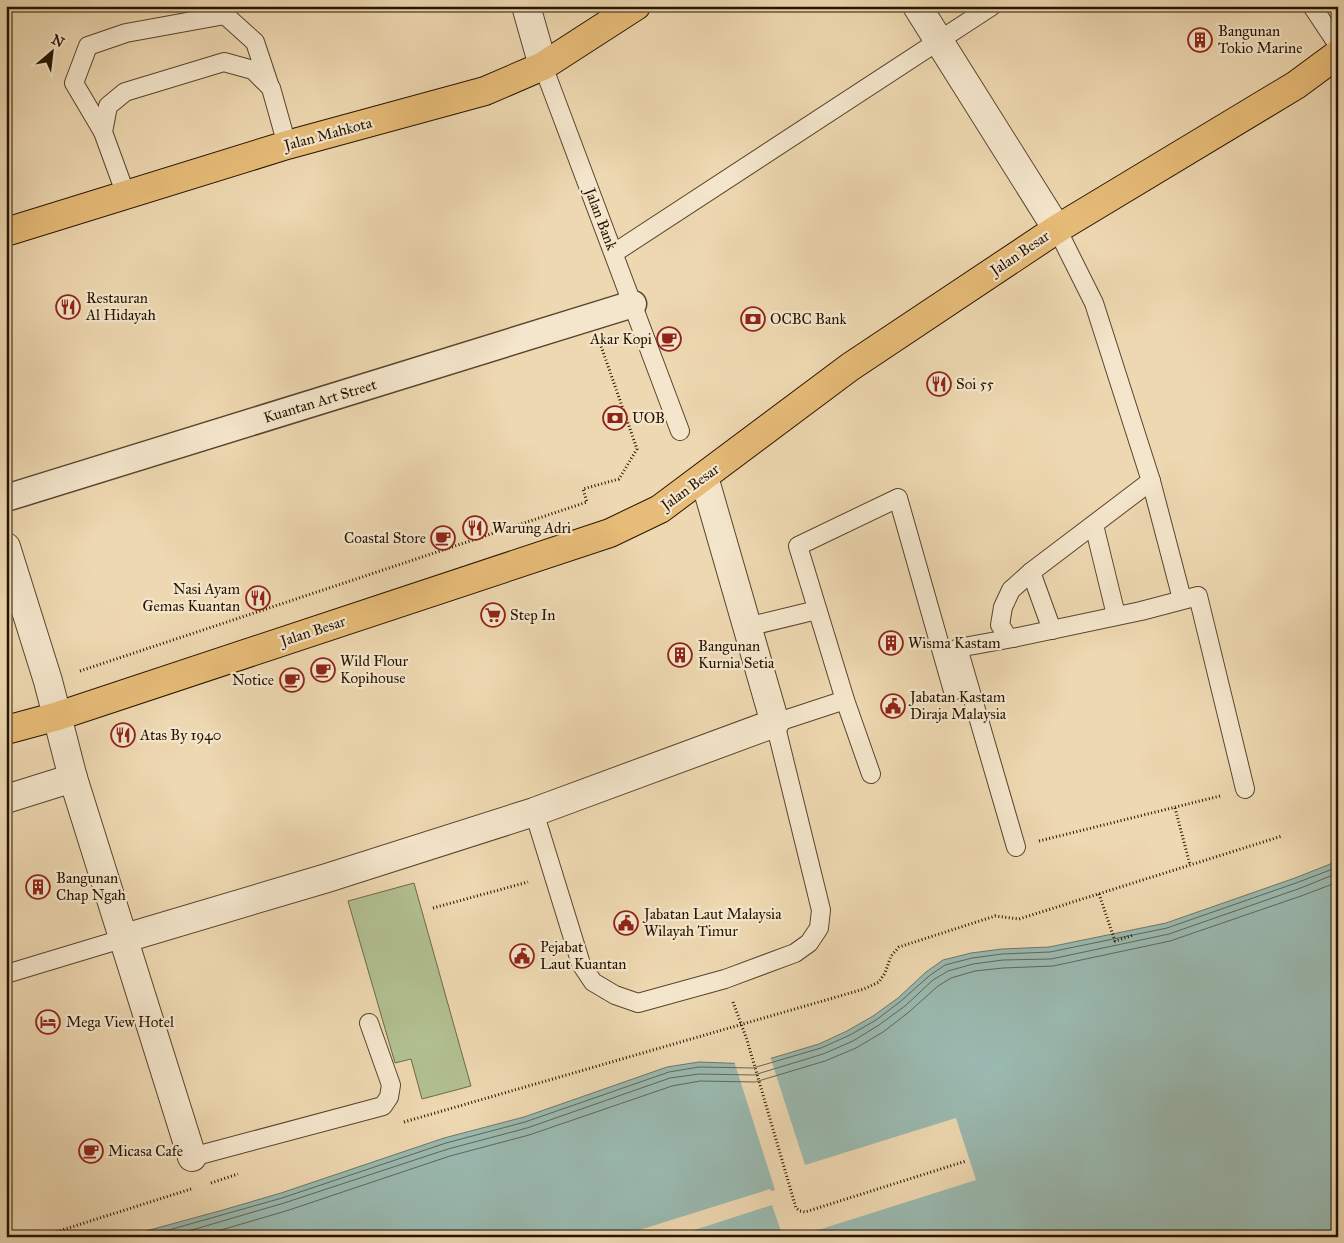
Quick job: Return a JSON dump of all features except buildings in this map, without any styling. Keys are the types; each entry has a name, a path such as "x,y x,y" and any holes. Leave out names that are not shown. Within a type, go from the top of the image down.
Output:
{"highway":[{"name":"Jalan Mahkota","path":"6,232 287,145 486,91 543,66 636,6"},
{"name":"Jalan Besar","path":"6,730 58,716 610,533 660,509 850,367 1056,229 1296,85 1338,54"},
{"name":"Jalan Besar","path":"1296,85 1338,66"}],"street":[{"name":"Jalan Bank","path":"526,6 543,66"},
{"path":"917,6 1056,229"},
{"name":"Kuantan Art Street","path":"6,498 633,304"},
{"path":"122,939 327,878 534,812 775,724 704,477"},
{"path":"6,547 58,716 73,778 122,939 192,1156"},
{"path":"6,799 73,778"}],"lane":[{"path":"614,253 992,6"},
{"path":"1312,6 1338,45"},
{"path":"126,195 103,132 74,83 88,46 126,33 225,15 255,42 287,145"},
{"path":"103,132 108,106 126,92 224,62 253,70 270,88"},
{"name":"Jalan Bank","path":"543,66 680,431"},
{"path":"1056,229 1094,303 1151,481 1182,599"},
{"path":"1013,638 1006,636 1000,625 1003,606 1011,590 1031,572 1151,481"},
{"path":"871,774 844,700 798,546 898,498 953,692"},
{"path":"1094,525 1116,616"},
{"path":"1031,572 1052,630"},
{"path":"1016,847 958,648 1140,611 1198,596 1245,789"},
{"path":"747,627 817,610"},
{"path":"534,812 581,964 593,982 615,995 638,1003 725,979 795,953 809,943 819,928 821,910 775,724 844,700"},
{"path":"6,974 55,961 122,939"},
{"path":"192,1156 383,1106 389,1097 391,1085 369,1023"}],"path":[{"path":"80,672 588,502 583,489 619,479 637,449 591,317"},
{"path":"1016,847 1245,789"},
{"path":"1175,808 1190,865"},
{"path":"404,1122 864,989 879,982 885,974 891,956 899,947 995,916 1019,919 1282,836"},
{"path":"432,908 553,875"},
{"path":"1099,894 1115,941 1134,935"},
{"path":"725,979 741,1024 796,1208 805,1212 966,1161"},
{"path":"208,1184 245,1172"},
{"path":"40,1237 199,1186"}],"green space":[{"path":"414,883 471,1086 422,1099 411,1059 395,1063 348,901"}],"water":[{"path":"1338,861 1338,1237 124,1237 281,1193 444,1138 524,1117 667,1067 699,1062 752,1064 819,1044 873,1016 898,998 926,972 943,960 971,953 1002,949 1049,947 1166,923"}],"pier":[{"path":"770,1056 805,1165 956,1118 976,1180 796,1237 783,1237 772,1205 673,1237 617,1237 770,1189 771,1191 775,1190 734,1061 752,1061"}],"place":[{"name":"Bangunan Tokio Marine","path":"1200,40"},
{"name":"Restauran Al Hidayah","path":"68,307"},
{"name":"OCBC Bank","path":"753,319"},
{"name":"Akar Kopi","path":"669,339"},
{"name":"Soi 55","path":"939,384"},
{"name":"UOB","path":"615,418"},
{"name":"Warung Adri","path":"475,528"},
{"name":"Coastal Store","path":"443,538"},
{"name":"Nasi Ayam Gemas Kuantan","path":"258,598"},
{"name":"Step In","path":"493,615"},
{"name":"Wisma Kastam","path":"891,643"},
{"name":"Bangunan Kurnia Setia","path":"680,655"},
{"name":"Wild Flour Kopihouse","path":"323,670"},
{"name":"Notice","path":"292,680"},
{"name":"Jabatan Kastam Diraja Malaysia","path":"893,706"},
{"name":"Atas By 1940","path":"123,735"},
{"name":"Bangunan Chap Ngah","path":"38,887"},
{"name":"Jabatan Laut Malaysia Wilayah Timur","path":"626,923"},
{"name":"Pejabat Laut Kuantan","path":"522,956"},
{"name":"Mega View Hotel","path":"48,1022"},
{"name":"Micasa Cafe","path":"91,1151"}]}
